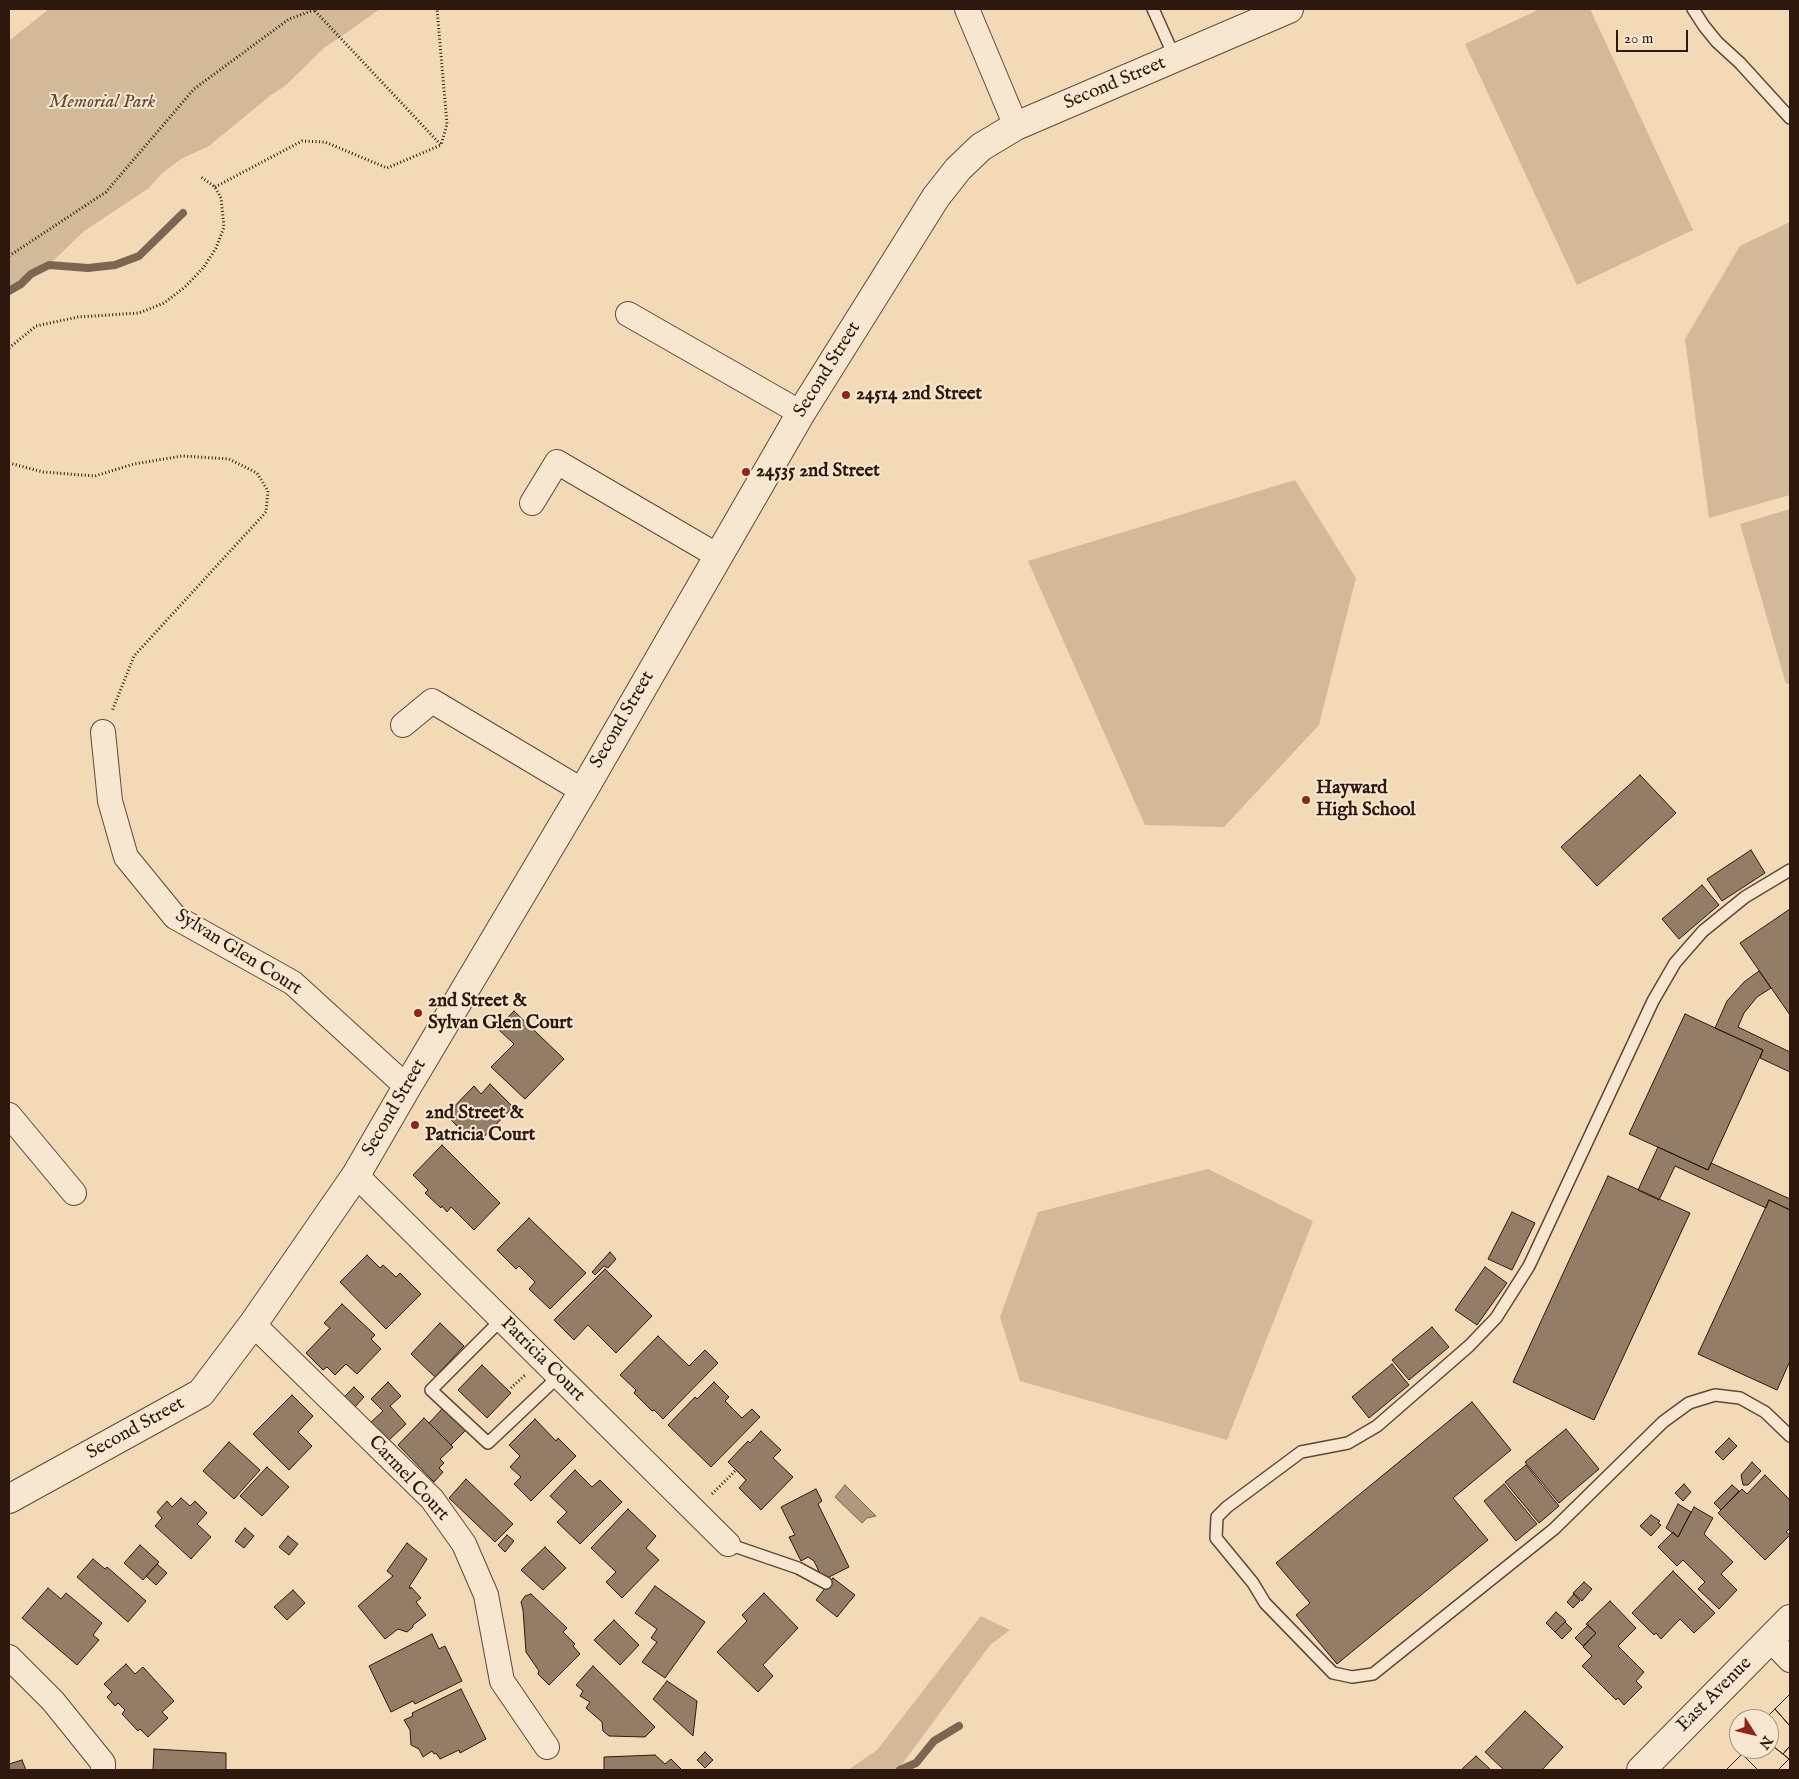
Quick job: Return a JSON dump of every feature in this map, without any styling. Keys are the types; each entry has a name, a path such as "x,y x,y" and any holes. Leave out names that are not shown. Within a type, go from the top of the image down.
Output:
{"street":[{"path":"967,9 1016,126"},
{"name":"Second Street","path":"9,1499 201,1393 254,1324 356,1175 583,791 801,413 936,197 958,169 981,147 1016,126 1289,9"},
{"path":"628,314 801,413"},
{"path":"532,503 557,462 718,556"},
{"path":"403,725 432,701 583,791"},
{"name":"Sylvan Glen Court","path":"103,732 110,801 126,857 175,918 293,983 407,1087"},
{"path":"9,1115 74,1193"},
{"name":"Patricia Court","path":"356,1175 728,1544"},
{"name":"Carmel Court","path":"254,1324 432,1499 464,1544 486,1595 502,1681 547,1747"},
{"path":"1785,1626 1790,1660"},
{"name":"East Avenue","path":"1641,1770 1785,1626"},
{"path":"9,1657 53,1701 103,1763 103,1770"}],"lane":[{"path":"1153,9 1175,58"},
{"path":"1693,9 1718,42 1740,63 1790,118"},
{"path":"1790,870 1745,897 1710,925 1676,964 1653,1001 1529,1266 1496,1318 1469,1346 1377,1426 1348,1443 1301,1452 1227,1507 1218,1517 1216,1538 1253,1582 1265,1603 1334,1673 1352,1677 1373,1674 1554,1529 1663,1422 1689,1403 1715,1395 1740,1398 1764,1412 1790,1436"},
{"path":"502,1320 431,1390 488,1443 559,1376"},
{"path":"728,1544 798,1568 826,1583"}],"path":[{"path":"437,9 447,124 441,145"},
{"path":"9,256 106,192 194,89 289,19 316,10 441,145"},
{"path":"215,187 302,141 325,142 387,168 441,145"},
{"path":"9,348 36,326 78,317 139,312 164,303 185,287 198,274 216,248 224,228 221,198 215,187 201,177"},
{"path":"9,463 43,472 95,476 134,464 182,456 229,459 257,473 268,491 266,512 134,656 103,732"},
{"path":"511,1388 526,1373"},
{"path":"708,1498 736,1470"}],"green space":[{"name":"Memorial Park","path":"49,9 380,9 325,47 285,86 271,95 209,146 181,159 161,174 149,188 84,231 49,265 31,274 21,284 9,291 9,41"},
{"path":"1540,9 1590,9 1693,230 1577,285 1465,44"},
{"path":"1790,222 1790,495 1709,518 1685,339 1740,246"},
{"path":"1295,480 1356,578 1319,725 1224,827 1145,825 1028,561"},
{"path":"1790,509 1790,683 1786,684 1740,524"},
{"path":"1208,1169 1313,1221 1227,1440 1020,1381 1000,1317 1038,1212"},
{"path":"981,1616 1010,1630 990,1645 900,1767 895,1770 848,1770 877,1750"}],"shaded area":[{"path":"845,1485 876,1516 867,1518 862,1523 835,1497"}],"building":[{"path":"1640,775 1676,813 1597,886 1561,847"},
{"path":"1751,850 1765,873 1722,901 1707,879"},
{"path":"1702,885 1719,905 1679,939 1662,919"},
{"path":"1790,909 1790,1015 1740,943"},
{"path":"1759,971 1771,988 1757,997 1744,1013 1738,1027 1790,1052 1790,1072 1760,1058 1763,1050 1715,1028 1727,1001 1744,982"},
{"path":"514,1011 564,1059 525,1099 491,1067 514,1044 497,1028"},
{"path":"1685,1014 1763,1050 1708,1170 1629,1134"},
{"path":"490,1084 513,1107 481,1140 471,1130 466,1135 446,1115 474,1086 481,1094"},
{"path":"442,1145 500,1203 474,1230 451,1207 447,1212 442,1206 441,1208 425,1193 428,1190 413,1175"},
{"path":"1658,1147 1708,1170 1711,1163 1790,1199 1790,1210 1769,1200 1766,1208 1675,1166 1659,1200 1638,1190"},
{"path":"1608,1176 1690,1213 1594,1420 1513,1382"},
{"path":"1769,1200 1790,1210 1790,1361 1777,1390 1698,1354"},
{"path":"1512,1212 1535,1223 1512,1270 1488,1259"},
{"path":"529,1218 586,1273 550,1309 529,1289 535,1282 519,1266 516,1269 497,1250"},
{"path":"610,1252 616,1259 608,1268 604,1266 595,1275 592,1272"},
{"path":"367,1255 380,1268 383,1265 396,1277 400,1273 421,1294 386,1329 340,1282"},
{"path":"1485,1267 1507,1283 1477,1325 1455,1310"},
{"path":"605,1269 652,1316 616,1353 588,1325 574,1340 554,1320"},
{"path":"342,1304 375,1335 371,1339 381,1349 357,1374 346,1364 335,1375 327,1367 323,1370 306,1353 330,1328 324,1323"},
{"path":"440,1323 464,1346 435,1377 411,1354"},
{"path":"1432,1327 1449,1347 1409,1380 1392,1360"},
{"path":"658,1336 689,1366 705,1350 718,1363 663,1419 634,1393 636,1390 620,1375"},
{"path":"1392,1364 1409,1385 1369,1418 1352,1397"},
{"path":"482,1365 511,1393 487,1418 458,1390"},
{"path":"388,1382 401,1396 390,1406 406,1424 388,1441 370,1423 383,1411 371,1399"},
{"path":"714,1382 729,1397 725,1401 742,1418 752,1409 760,1417 711,1467 668,1425 695,1397 697,1399"},
{"path":"354,1387 364,1397 355,1407 344,1397"},
{"path":"292,1395 313,1416 298,1432 312,1446 289,1470 253,1434"},
{"path":"1472,1402 1511,1450 1453,1498 1488,1540 1337,1664 1296,1615 1310,1603 1276,1563"},
{"path":"444,1407 467,1429 451,1445 429,1423"},
{"path":"424,1418 453,1447 440,1459 444,1463 439,1468 443,1472 434,1482 398,1445"},
{"path":"535,1419 556,1441 558,1438 576,1456 531,1501 514,1484 521,1477 510,1467 520,1456 509,1445"},
{"path":"1566,1429 1599,1469 1559,1503 1525,1462"},
{"path":"761,1431 781,1450 773,1458 793,1477 761,1510 739,1488 746,1480 728,1462 748,1441 750,1443"},
{"path":"1729,1438 1737,1446 1723,1460 1715,1452"},
{"path":"229,1442 260,1470 234,1499 203,1471"},
{"path":"1752,1462 1761,1471 1748,1485 1743,1485 1741,1475"},
{"path":"1526,1465 1559,1506 1539,1523 1505,1482"},
{"path":"267,1467 289,1487 262,1516 240,1496"},
{"path":"575,1470 592,1487 600,1480 622,1502 580,1544 557,1522 567,1512 550,1496"},
{"path":"1765,1475 1790,1500 1790,1528 1786,1532 1790,1535 1765,1560 1718,1513 1742,1489 1747,1494"},
{"path":"466,1479 513,1524 495,1542 449,1498"},
{"path":"1504,1484 1537,1524 1516,1541 1484,1501"},
{"path":"1684,1484 1691,1492 1683,1501 1675,1493"},
{"path":"1732,1485 1739,1491 1721,1510 1714,1503"},
{"path":"816,1489 822,1501 818,1504 849,1567 823,1580 814,1561 808,1557 801,1561 789,1537 795,1535 781,1507"},
{"path":"181,1498 190,1506 195,1501 207,1513 197,1524 211,1537 191,1559 155,1526 162,1518 157,1512 167,1501 172,1507"},
{"path":"1678,1504 1691,1512 1678,1537 1666,1528"},
{"path":"1694,1507 1713,1518 1704,1534 1733,1562 1721,1574 1737,1590 1719,1609 1698,1589 1705,1582 1683,1560 1677,1566 1658,1547 1673,1532 1678,1537"},
{"path":"628,1509 656,1536 646,1548 659,1560 622,1598 606,1582 616,1572 591,1548"},
{"path":"1651,1515 1660,1521 1658,1523 1661,1525 1651,1536 1640,1526"},
{"path":"245,1528 254,1536 244,1548 235,1541"},
{"path":"507,1535 514,1541 505,1552 498,1545"},
{"path":"288,1536 298,1544 289,1555 279,1547"},
{"path":"407,1543 427,1559 409,1587 421,1598 416,1602 426,1615 407,1632 398,1629 385,1639 358,1606 393,1576 387,1571"},
{"path":"140,1545 159,1562 143,1580 124,1563"},
{"path":"545,1547 566,1568 543,1590 521,1570"},
{"path":"93,1559 105,1569 107,1567 146,1601 128,1622 77,1577"},
{"path":"157,1564 167,1573 156,1585 146,1576"},
{"path":"1673,1571 1715,1613 1694,1633 1680,1619 1661,1639 1656,1633 1654,1635 1632,1613"},
{"path":"833,1578 855,1595 837,1617 816,1600"},
{"path":"1584,1582 1592,1589 1582,1601 1573,1593"},
{"path":"655,1586 705,1622 665,1678 642,1662 657,1642 651,1638 657,1629 635,1613"},
{"path":"48,1588 61,1599 66,1593 102,1623 93,1635 99,1640 77,1665 22,1618"},
{"path":"293,1590 305,1603 287,1620 274,1607"},
{"path":"764,1593 798,1628 763,1665 773,1676 758,1692 717,1652 747,1621 742,1615"},
{"path":"531,1594 567,1628 563,1632 575,1644 573,1646 580,1654 549,1685 538,1674 539,1671 526,1652 521,1602 525,1596"},
{"path":"1574,1594 1580,1601 1573,1608 1567,1602"},
{"path":"1610,1601 1636,1628 1618,1646 1644,1672 1636,1681 1642,1687 1624,1705 1618,1698 1616,1700 1582,1666 1592,1656 1583,1647 1596,1633 1586,1624"},
{"path":"1556,1612 1566,1621 1555,1632 1546,1623"},
{"path":"614,1620 639,1645 620,1665 594,1640"},
{"path":"1565,1622 1572,1629 1562,1639 1555,1632"},
{"path":"1588,1625 1596,1633 1583,1646 1575,1638"},
{"path":"432,1634 439,1649 445,1646 462,1681 415,1704 413,1701 391,1712 369,1666"},
{"path":"126,1664 135,1674 143,1667 174,1701 162,1712 168,1718 148,1737 140,1729 138,1731 122,1714 125,1710 118,1703 115,1706 107,1697 112,1692 104,1684"},
{"path":"593,1666 655,1727 645,1737 609,1736 603,1731 602,1722 586,1708 590,1702 580,1696 583,1691 576,1685"},
{"path":"667,1681 697,1701 693,1736 653,1699"},
{"path":"461,1689 486,1739 460,1753 459,1750 440,1759 432,1751 423,1757 419,1749 411,1745 410,1730 404,1720 413,1716 412,1713"},
{"path":"1790,1694 1790,1746 1783,1754 1789,1759 1778,1770 1726,1770 1737,1759 1779,1759 1779,1709 1775,1709"},
{"path":"1790,1694 1790,1726 1779,1714 1779,1709 1775,1709"},
{"path":"1525,1711 1563,1747 1542,1770 1504,1770 1485,1752"},
{"path":"1779,1714 1790,1726 1790,1746 1783,1754 1779,1751"},
{"path":"154,1749 226,1753 226,1770 153,1770"},
{"path":"1779,1751 1789,1759 1778,1770 1758,1770 1747,1759 1779,1759"},
{"path":"705,1752 713,1760 705,1768 697,1760"},
{"path":"655,1755 665,1764 671,1759 682,1770 604,1770 604,1757"},
{"path":"1476,1756 1491,1770 1461,1770"},
{"path":"1737,1759 1747,1759 1758,1770 1726,1770"},
{"path":"22,1760 26,1770 9,1770 9,1764"}],"waterway":[{"path":"9,291 21,284 31,274 49,265 88,268 115,265 139,256 183,213"},
{"path":"900,1770 916,1763 934,1741 959,1726"}],"place":[{"name":"24514 2nd Street","path":"846,395"},
{"name":"24535 2nd Street","path":"746,472"},
{"name":"Hayward High School","path":"1306,800"},
{"name":"2nd Street & Sylvan Glen Court","path":"418,1013"},
{"name":"2nd Street & Patricia Court","path":"415,1125"}]}
